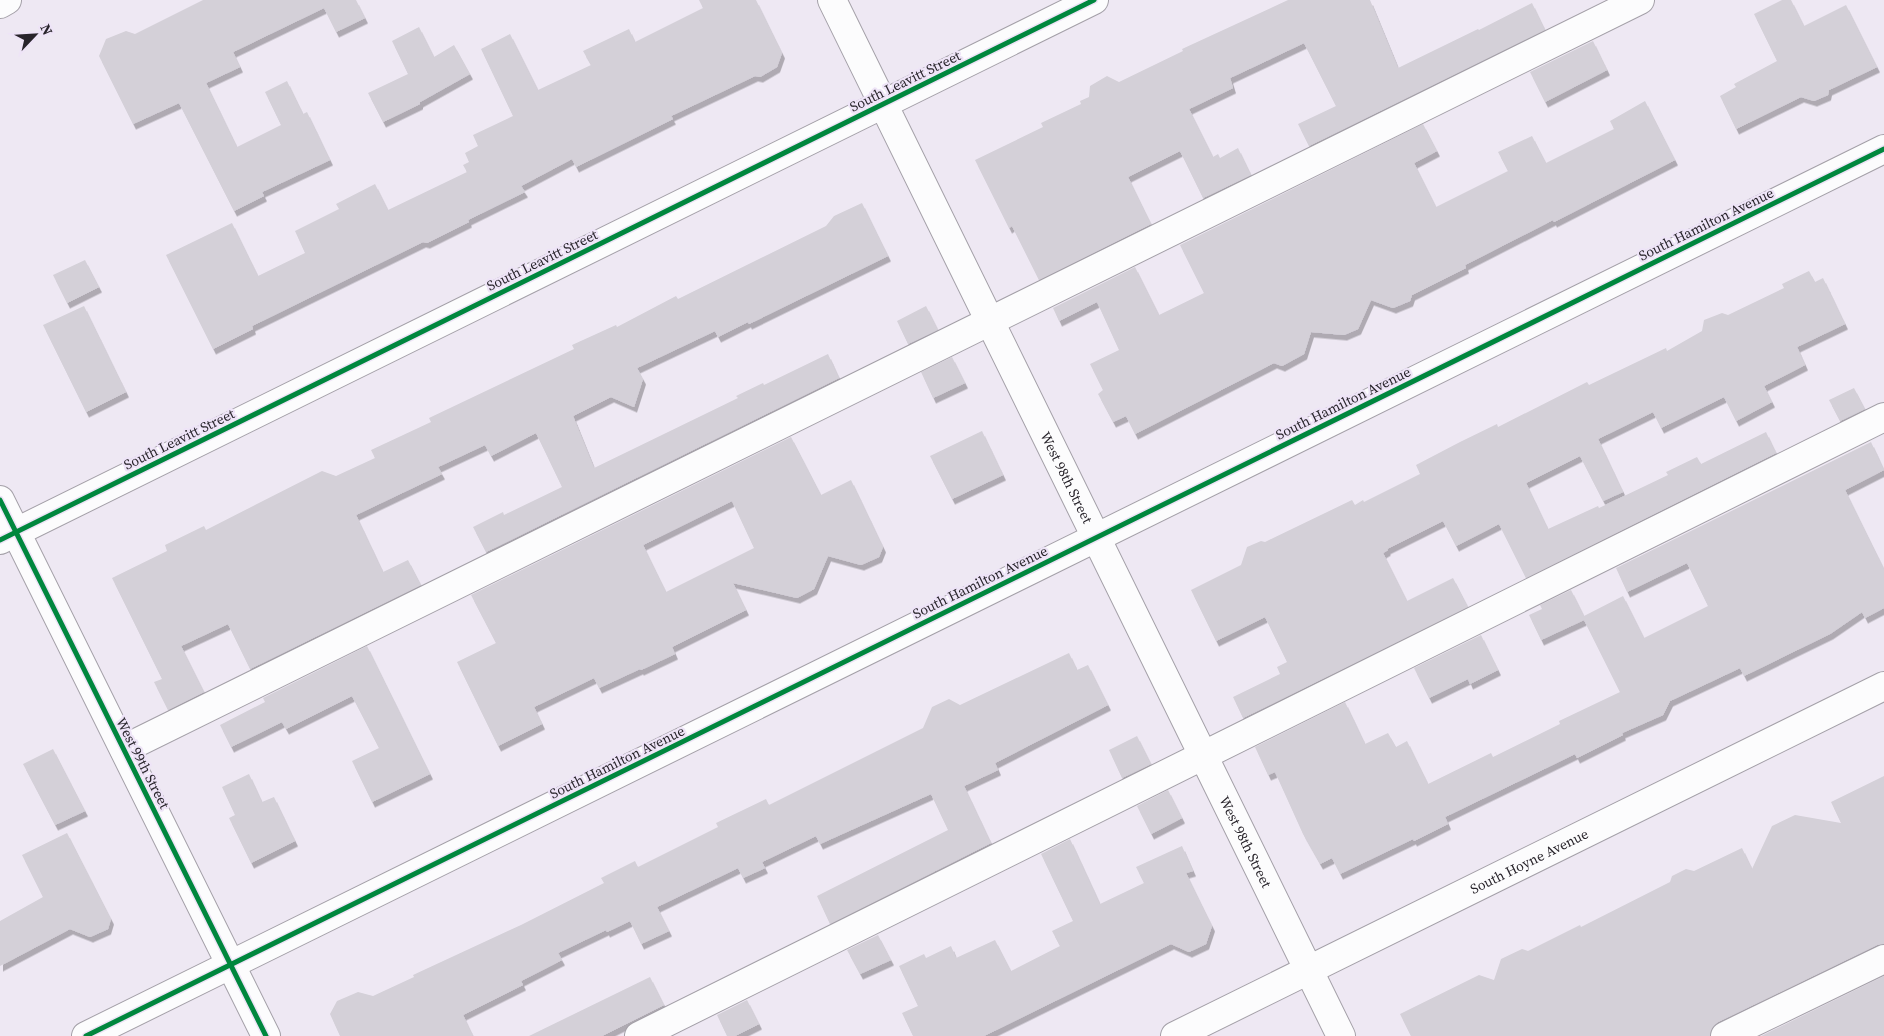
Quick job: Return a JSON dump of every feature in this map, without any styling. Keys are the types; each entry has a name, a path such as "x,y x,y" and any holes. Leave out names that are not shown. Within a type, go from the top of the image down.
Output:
{"street":[{"path":"0,4 7,0"},
{"name":"West 98th Street","path":"832,0 1341,1036"},
{"name":"South Leavitt Street","path":"8,536 1094,0"},
{"path":"124,749 1640,0"},
{"name":"South Hamilton Avenue","path":"86,1036 1884,149"},
{"path":"639,1036 1884,417"},
{"name":"West 99th Street","path":"0,500 8,536 124,749 266,1036"},
{"name":"South Hoyne Avenue","path":"1174,1036 1884,686"},
{"path":"1725,1036 1884,959"}],"building":[{"path":"203,0 356,0 365,18 336,32 324,8 233,52 240,67 206,83 237,147 281,125 265,92 287,81 303,114 307,112 330,160 262,192 264,196 234,211 179,103 133,124 99,56 106,39 126,31 135,34"},
{"path":"699,0 756,0 782,53 777,67 760,77 755,76 671,116 673,119 576,167 572,159 521,186 525,192 468,220 469,222 427,243 423,242 252,326 253,329 213,349 166,255 232,223 258,276 305,253 295,231 339,209 336,204 375,184 388,210 467,172 463,165 469,162 465,153 478,146 473,135 513,116 481,49 510,34 538,90 591,65 583,51 629,29 635,42 703,8"},
{"path":"1288,0 1370,0 1398,68 1532,3 1545,30 1309,146 1298,124 1336,106 1304,43 1230,78 1233,88 1189,109 1213,157 1218,154 1220,158 1238,148 1251,175 1203,198 1180,151 1128,177 1151,224 1039,280 1012,226 1009,228 975,160 1043,127 1041,123 1081,104 1080,101 1089,97 1090,86 1107,76 1119,82 1183,51 1182,49"},
{"path":"1782,0 1791,0 1804,26 1846,5 1877,67 1829,90 1828,95 1814,101 1801,97 1736,129 1720,96 1736,87 1734,84 1777,61 1754,14"},
{"path":"419,27 434,57 454,45 470,74 420,102 420,104 383,122 368,93 408,74 392,41"},
{"path":"1593,41 1607,70 1545,102 1530,72"},
{"path":"1645,101 1675,160 1465,265 1466,268 1412,295 1410,301 1393,308 1371,300 1358,329 1344,335 1311,332 1304,354 1282,366 1274,363 1135,434 1126,416 1113,422 1098,394 1103,390 1090,364 1119,350 1097,302 1059,321 1053,308 1135,267 1159,315 1204,293 1180,245 1423,124 1437,151 1414,163 1436,207 1508,171 1498,152 1532,136 1546,163 1614,129 1610,121"},
{"path":"862,203 888,256 749,324 748,322 718,337 715,331 637,368 643,379 634,407 611,397 573,416 594,468 738,398 736,396 763,383 764,385 828,354 839,378 486,552 473,527 503,512 504,515 562,487 536,433 491,456 485,445 438,467 442,474 356,515 383,572 408,560 421,585 250,669 228,624 181,646 204,692 168,710 154,682 162,679 112,578 167,551 165,545 204,526 206,530 322,471 336,476 375,458 371,450 431,422 429,418 574,349 572,345 616,325 617,327 676,296 678,299 826,226 834,216"},
{"path":"85,260 99,287 67,303 53,275"},
{"path":"1809,271 1815,282 1823,278 1845,324 1797,347 1805,365 1764,386 1772,402 1736,421 1724,397 1661,428 1653,412 1598,439 1623,492 1603,501 1580,456 1526,483 1548,529 1598,506 1599,508 1668,475 1666,472 1697,457 1701,464 1766,432 1776,453 1526,578 1499,524 1456,546 1443,521 1387,549 1383,553 1407,601 1453,578 1468,607 1243,718 1233,697 1280,674 1277,667 1287,662 1265,617 1216,641 1191,590 1241,565 1247,547 1261,541 1265,542 1352,500 1355,505 1363,500 1364,502 1420,474 1416,465 1460,442 1497,424 1498,427 1587,382 1589,385 1666,348 1667,351 1702,331 1704,320 1722,313 1728,315 1784,288 1782,284"},
{"path":"84,306 126,392 86,412 43,325"},
{"path":"926,306 938,330 908,344 897,321"},
{"path":"952,357 965,383 933,398 921,372"},
{"path":"1854,388 1865,409 1840,421 1829,400"},
{"path":"982,431 1003,475 952,499 930,456"},
{"path":"791,437 821,495 851,480 883,547 879,557 861,565 828,556 814,589 797,598 733,583 746,610 672,647 675,654 641,670 599,688 594,678 534,707 542,724 498,746 457,662 496,643 471,595","holes":["732,501 754,548 666,592 643,545"]},
{"path":"1871,442 1884,470 1845,490 1884,569 1884,608 1865,618 1862,612 1830,634 1744,676 1740,668 1670,701 1663,715 1622,733 1623,735 1577,758 1575,754 1445,817 1448,824 1414,841 1413,839 1340,874 1332,858 1320,864 1303,834 1275,772 1268,775 1255,747 1345,702 1365,744 1388,733 1396,747 1407,741 1428,784 1491,753 1493,757 1560,724 1559,721 1620,692 1584,620 1541,640 1529,615 1542,609 1540,605 1571,590 1584,616 1623,596 1644,638 1708,606 1687,563 1627,592 1616,568"},
{"path":"1481,635 1498,670 1470,684 1468,679 1429,698 1414,668"},
{"path":"367,646 430,774 372,802 352,761 379,748 352,696 286,729 282,722 231,747 220,725 265,702 263,698"},
{"path":"1069,653 1077,670 1088,665 1108,705 995,763 998,770 964,786 991,843 830,924 817,896 948,830 931,794 820,844 816,836 762,862 765,868 743,878 738,868 657,907 669,931 641,944 630,921 607,932 606,930 558,953 562,960 521,981 523,985 463,1015 473,1036 340,1036 330,1014 337,1001 358,992 373,996 414,977 413,975 521,925 604,883 601,878 635,861 638,867 718,827 716,823 766,799 769,805 923,728 932,707 949,699 960,705"},
{"path":"1137,736 1151,764 1122,778 1109,750"},
{"path":"53,749 85,811 55,825 23,764"},
{"path":"249,774 262,802 274,797 295,841 251,863 229,818 235,815 222,787"},
{"path":"1884,776 1884,944 1877,945 1718,1022 1712,1028 1710,1036 1411,1036 1400,1014 1479,975 1494,980 1501,959 1522,949 1528,951 1580,925 1581,927 1670,882 1672,876 1686,869 1694,871 1742,848 1752,869 1772,826 1795,815 1841,823 1831,802"},
{"path":"1168,790 1182,818 1151,834 1137,806"},
{"path":"67,833 111,919 108,929 90,937 70,929 0,966 0,921 43,897 22,855"},
{"path":"1070,839 1100,904 1144,883 1136,867 1182,846 1193,871 1186,873 1212,926 1206,944 1189,952 1171,944 984,1036 913,1036 902,1013 918,1006 899,966 924,954 926,958 951,946 956,958 995,940 1011,971 1060,946 1052,931 1073,921 1041,854"},
{"path":"878,935 891,960 860,974 847,950"},
{"path":"1884,976 1884,1036 1761,1036"},
{"path":"650,977 664,1005 602,1036 529,1036"},
{"path":"747,1000 759,1024 735,1036 727,1036 717,1015"}],"cycle path":[{"path":"0,540 1094,0"},
{"path":"86,1036 1884,149"},
{"path":"0,500 266,1036"}]}
